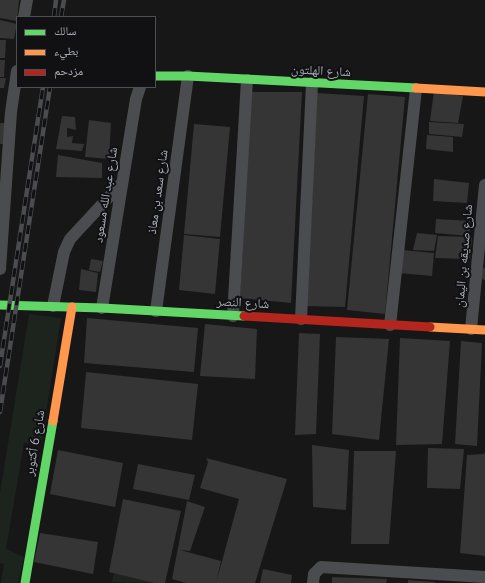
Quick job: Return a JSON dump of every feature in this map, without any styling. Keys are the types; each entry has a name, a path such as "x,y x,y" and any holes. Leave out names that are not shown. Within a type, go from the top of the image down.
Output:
{"street":[{"path":"24,16 27,0"},
{"path":"0,269 6,113 16,76"},
{"name":"شارع الهلتون","path":"156,76 188,76 485,92"},
{"name":"شارع سعد بن معاذ","path":"156,311 188,76"},
{"path":"233,316 247,80"},
{"path":"301,320 312,83"},
{"name":"شارع عبد الله مسعود","path":"102,308 136,99 140,88"},
{"path":"390,325 416,88"},
{"path":"53,306 64,252 70,239 122,184"},
{"name":"شارع صديقه بن اليمان","path":"471,329 485,185"},
{"name":"شارع النصر","path":"0,305 102,308 485,330"},
{"name":"شارع 6 أكتوبر","path":"25,583 72,307"},
{"path":"313,583 314,574 321,567 485,577"}],"shaded area":[{"path":"29,314 61,318 41,444 24,443 6,549 24,557 18,583 1,583 4,564 0,563 0,493"},
{"path":"114,573 154,583 112,582"}],"building":[{"path":"0,0 19,0 16,21 0,18"},
{"path":"0,20 16,24 14,39 0,38"},
{"path":"0,40 6,40 5,58 0,58"},
{"path":"0,60 5,60 4,77 0,77"},
{"path":"0,78 6,78 4,88 0,88"},
{"path":"434,91 463,96 458,123 430,121"},
{"path":"251,92 302,92 291,303 240,298"},
{"path":"317,93 364,96 345,307 307,306"},
{"path":"368,94 405,97 385,314 347,310"},
{"path":"62,116 75,117 76,130 67,128 67,137 73,136 72,143 84,144 82,151 56,149"},
{"path":"89,120 111,123 109,159 85,157"},
{"path":"429,122 464,124 462,137 429,134"},
{"path":"0,123 9,123 6,144 0,144"},
{"path":"194,124 230,127 220,237 184,234"},
{"path":"427,135 453,137 453,152 426,149"},
{"path":"58,155 102,163 102,178 56,177"},
{"path":"434,179 469,183 467,203 433,201"},
{"path":"436,219 471,221 469,236 435,233"},
{"path":"417,233 437,235 434,251 413,250"},
{"path":"184,235 220,239 215,294 179,290"},
{"path":"438,236 472,237 470,259 435,258"},
{"path":"402,250 434,253 432,276 399,273"},
{"path":"91,259 103,261 100,272 89,270"},
{"path":"479,268 485,268 485,280 478,278"},
{"path":"81,269 98,273 96,292 79,290"},
{"path":"87,318 198,328 194,372 84,363"},
{"path":"205,324 257,329 255,379 200,376"},
{"path":"299,333 320,334 316,434 295,435"},
{"path":"336,337 389,339 379,440 332,434"},
{"path":"400,338 450,341 442,444 396,445"},
{"path":"461,341 482,343 477,446 455,444"},
{"path":"86,372 198,384 192,440 81,428"},
{"path":"312,445 349,450 346,510 313,507"},
{"path":"428,448 464,449 460,489 427,488"},
{"path":"58,450 123,463 115,507 50,494"},
{"path":"354,451 396,451 389,544 351,544"},
{"path":"485,452 485,556 460,553 467,455 484,454"},
{"path":"206,458 287,479 255,583 216,583 239,499 200,488 208,462"},
{"path":"138,464 195,475 189,500 133,489"},
{"path":"123,499 181,511 165,583 154,583 109,572"},
{"path":"187,501 205,507 190,551 180,550 221,561 216,583 186,583 172,579"},
{"path":"40,533 98,542 93,574 34,562"},
{"path":"263,569 292,575 291,583 260,583"},
{"path":"332,577 387,579 386,583 332,583"},
{"path":"408,580 435,582 435,583 408,583"}],"railway":[{"path":"54,16 56,0"},
{"path":"61,16 64,0"},
{"path":"0,366 43,88"},
{"path":"0,412 50,88"}],"traffic: fast":[{"path":"156,76 188,76 416,88"},
{"path":"0,305 102,308 244,316"},
{"path":"25,583 53,421"}],"traffic: slow":[{"path":"416,88 485,92"},
{"path":"53,421 72,307"},
{"path":"430,327 485,330"}],"traffic: jam":[{"path":"244,316 430,327"}]}
